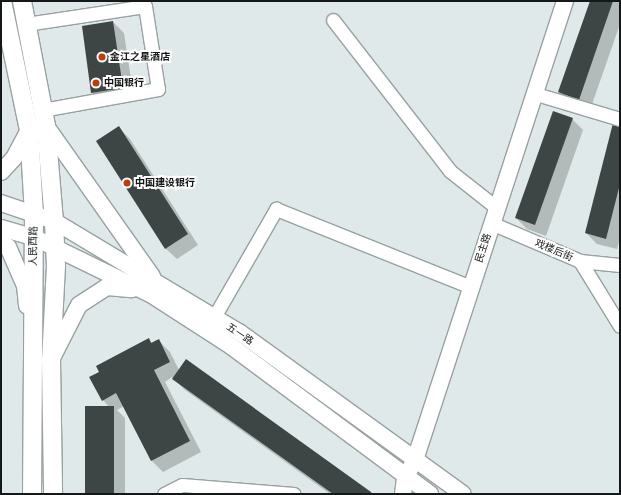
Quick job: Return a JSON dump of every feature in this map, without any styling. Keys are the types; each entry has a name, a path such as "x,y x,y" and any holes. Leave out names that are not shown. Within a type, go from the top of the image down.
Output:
{"main road":[{"name":"人民西路","path":"2,1 40,122 33,237 32,494"},
{"name":"人民西路","path":"22,1 54,221 55,246 51,360 53,494"}],"street":[{"name":"民主路","path":"403,494 405,478 415,460 491,223 536,94 565,1"},
{"path":"1,172 14,158 40,122 158,89 145,6 26,24"},
{"path":"333,20 450,171 496,208"},
{"path":"536,94 620,119"},
{"path":"40,122 154,288"},
{"name":"五一路","path":"1,203 54,221 154,288 405,478 430,494"},
{"path":"214,317 276,209 471,287"},
{"name":"戏楼后街","path":"491,223 580,261 620,265"},
{"name":"五一路","path":"1,228 33,237 55,246 154,288 214,317 239,332 463,494"},
{"path":"1,243 8,247 25,286 32,340"},
{"path":"580,261 620,326"},
{"path":"51,360 79,305 93,294 107,287 124,286 154,288"},
{"path":"164,494 182,485 194,490 292,494"}],"building":[{"path":"590,1 613,1 579,100 558,92"},
{"name":"金江之星酒店","path":"113,21 123,88 91,93 82,26"},
{"path":"553,111 573,118 535,225 515,218"},
{"path":"613,123 620,125 620,184 606,239 585,233"},
{"path":"119,126 188,234 165,249 96,141"},
{"path":"149,338 151,343 159,339 170,362 154,370 190,441 151,461 116,393 102,401 89,377 99,372 96,366"},
{"path":"186,359 372,494 333,494 172,379"},
{"path":"85,406 114,406 114,494 85,494"}],"place":[{"name":"金江之星酒店","path":"102,57"},
{"name":"中国银行","path":"96,83"},
{"name":"中国建设银行","path":"127,183"}]}
